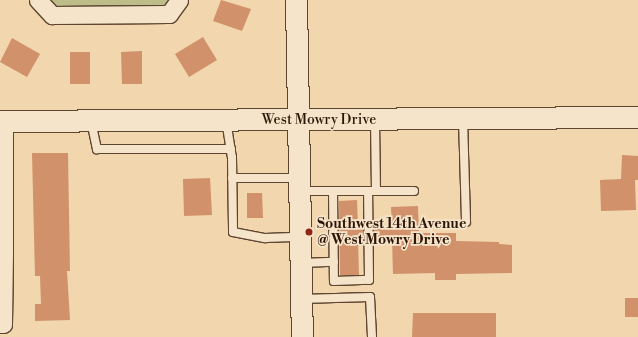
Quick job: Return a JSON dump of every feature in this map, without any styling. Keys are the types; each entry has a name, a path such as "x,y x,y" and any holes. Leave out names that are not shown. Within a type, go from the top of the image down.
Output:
{"street":[{"path":"38,0 52,15 169,14 177,2"},
{"path":"296,0 302,337"},
{"name":"West Mowry Drive","path":"2,121 375,120 638,117"},
{"path":"1,324 4,200 2,121"}],"lane":[{"path":"463,118 466,222"},
{"path":"226,120 231,149 233,232 264,238 300,238"},
{"path":"333,191 334,281 369,280 375,120"},
{"path":"91,121 97,149 231,149"},
{"path":"232,178 300,184 333,191 414,191"},
{"path":"300,263 334,262"},
{"path":"301,299 370,297 372,337"}],"green space":[{"path":"40,0 176,0 168,12 53,13"}],"building":[{"path":"221,0 251,9 242,31 213,21"},
{"path":"203,37 217,60 189,77 175,54"},
{"path":"12,38 40,54 27,77 0,62"},
{"path":"142,51 142,84 122,84 121,52"},
{"path":"70,52 90,52 90,84 70,84"},
{"path":"32,153 68,153 70,271 67,271 70,320 35,321 35,304 41,304 40,276 35,276"},
{"path":"622,155 638,156 638,180 635,180 636,210 601,211 600,180 621,179"},
{"path":"210,178 212,215 184,216 183,179"},
{"path":"247,193 262,193 263,218 247,218"},
{"path":"357,200 358,227 363,227 363,240 358,240 359,275 340,275 339,201"},
{"path":"418,206 419,233 456,233 456,241 499,242 499,244 512,245 512,273 456,274 456,280 435,280 435,273 393,274 392,239 374,240 374,226 392,226 391,207"},
{"path":"625,298 638,298 638,317 625,317"},
{"path":"413,313 496,313 496,337 412,337"}],"place":[{"name":"Southwest 14th Avenue @ West Mowry Drive","path":"309,232"}]}
